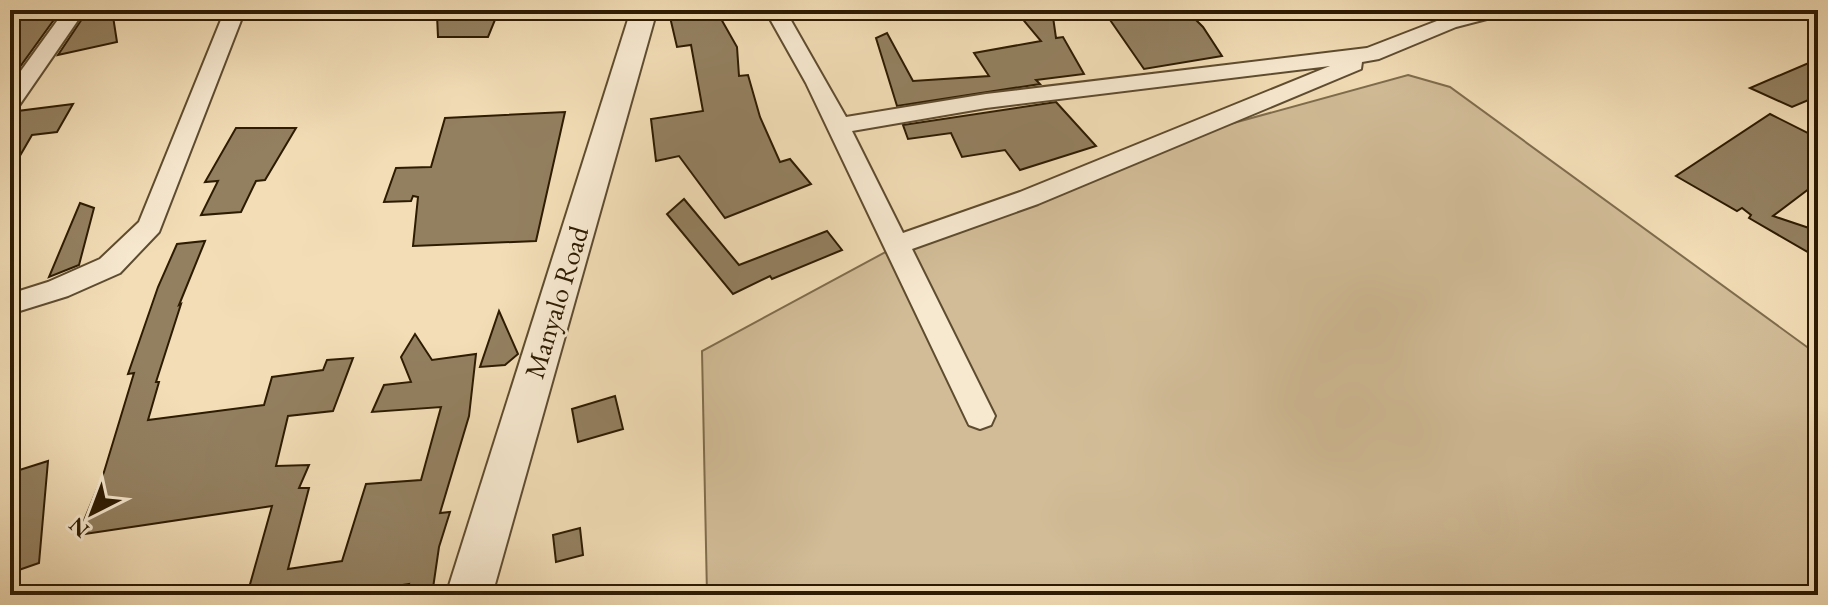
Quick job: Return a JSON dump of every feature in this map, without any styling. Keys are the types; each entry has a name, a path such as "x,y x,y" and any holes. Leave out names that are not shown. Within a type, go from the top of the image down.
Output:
{"street":[{"path":"10,102 75,10"},
{"path":"10,304 58,289 110,266 150,226 235,10"},
{"name":"Manyalo Road","path":"469,595 644,10"},
{"path":"775,10 838,126 921,302 980,416"},
{"path":"896,245 1029,198 1180,138 1449,23 1499,10"},
{"path":"838,126 986,101 1371,54"}],"shaded area":[{"path":"1408,75 1450,87 1818,355 1818,595 707,595 702,351 956,214 1157,144"}],"building":[{"path":"17,10 61,10 14,75 10,76 10,20"},
{"path":"88,10 112,10 117,42 58,55"},
{"path":"469,10 499,10 488,37 438,37 437,15"},
{"path":"681,10 716,10 737,47 739,76 748,75 760,117 780,162 790,159 811,184 725,218 679,156 656,161 651,119 703,111 691,45 677,47 670,17 683,14"},
{"path":"1015,10 1052,10 1056,38 1063,37 1084,74 1036,80 1040,84 897,106 876,38 887,33 913,81 989,76 974,53 1041,41"},
{"path":"1145,10 1186,10 1203,27 1222,56 1144,69 1108,17"},
{"path":"1818,59 1818,96 1792,107 1750,88"},
{"path":"1056,102 1096,146 1020,170 1005,150 962,157 951,133 908,139 903,125"},
{"path":"73,104 57,132 32,135 10,173 10,112"},
{"path":"565,112 536,241 413,246 418,197 413,196 411,201 384,202 396,168 431,167 445,118"},
{"path":"1770,114 1818,138 1818,182 1773,216 1818,231 1818,258 1749,218 1751,215 1742,208 1737,211 1676,176"},
{"path":"236,128 296,128 265,180 256,181 241,212 201,215 218,181 205,182"},
{"path":"684,199 739,265 827,231 842,250 772,279 770,276 733,294 667,214"},
{"path":"80,203 94,208 79,265 49,277"},
{"path":"205,241 179,305 148,420 264,405 272,377 323,370 327,360 353,358 333,411 288,416 276,466 309,465 299,488 309,488 288,569 342,561 366,484 421,480 441,407 372,412 384,385 411,382 401,357 415,334 432,360 476,354 469,416 440,513 450,512 439,547 433,588 407,592 409,584 338,595 247,595 272,506 78,535 104,472 134,373 128,374 158,287 177,244"},
{"path":"499,311 518,354 505,365 480,367"},
{"path":"615,396 623,429 578,442 572,409"},
{"path":"48,461 39,563 10,573 10,473"},
{"path":"580,528 583,555 556,562 553,535"}]}
